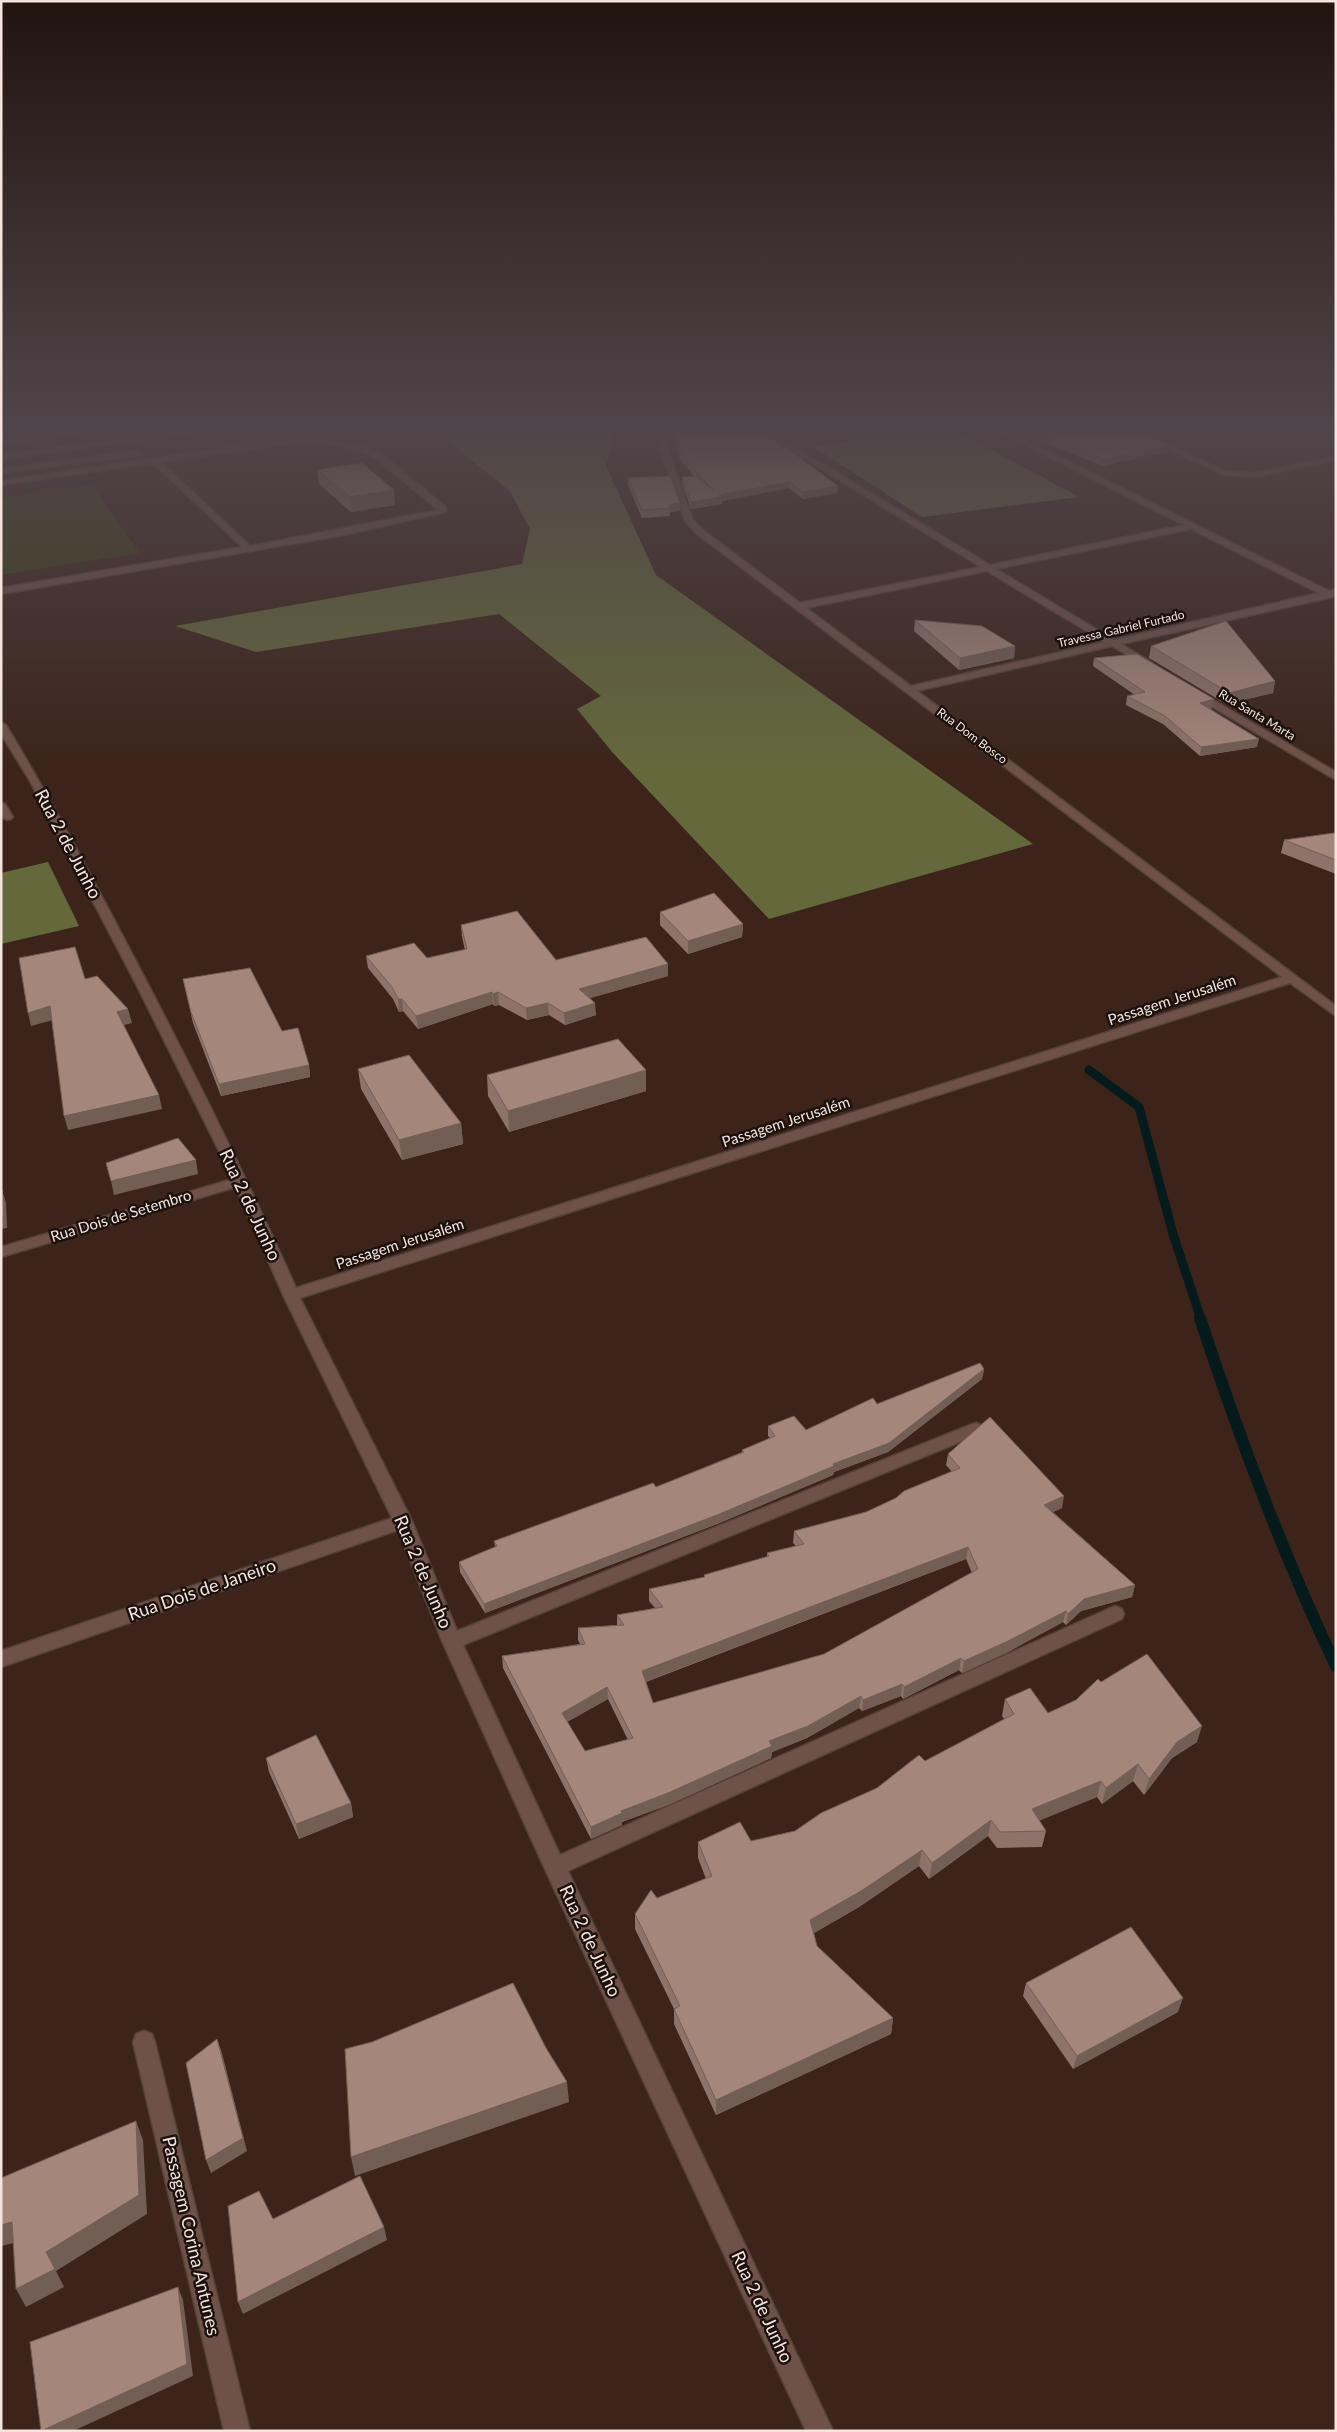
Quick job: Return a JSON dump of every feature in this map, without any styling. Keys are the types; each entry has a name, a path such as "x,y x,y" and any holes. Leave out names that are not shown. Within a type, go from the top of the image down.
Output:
{"street":[{"path":"239,539 248,548"},
{"path":"1,590 300,539"},
{"name":"Rua Dom Bosco","path":"710,539 911,689 1290,979 1336,1012"},
{"path":"941,539 1156,669"},
{"path":"800,606 1127,539"},
{"path":"1221,539 1333,594"},
{"name":"Travessa Gabriel Furtado","path":"911,689 1333,594"},
{"name":"Rua Santa Marta","path":"1191,690 1336,777"},
{"name":"Rua 2 de Junho","path":"1,725 35,781 141,982 241,1181 291,1295 403,1521 452,1641 555,1867 820,2431"},
{"path":"1,806 7,817"},
{"name":"Passagem Jerusalém","path":"291,1295 1290,979"},
{"name":"Rua Dois de Setembro","path":"1,1252 241,1181"},
{"path":"452,1641 976,1429"},
{"name":"Rua Dois de Janeiro","path":"1,1659 403,1521"},
{"path":"555,1867 1115,1614"},
{"name":"Passagem Corina Antunes","path":"144,2042 238,2431"}],"green space":[{"path":"1,539 130,539 140,553 1,575"},
{"path":"528,539 640,539 656,575 1033,844 769,919 613,753 577,709 601,696 499,614 256,652 175,626 522,564"},
{"path":"48,862 79,926 1,944 1,873"}],"building":[{"path":"915,620 982,626 1015,646 960,658"},
{"path":"1226,621 1275,681 1229,693 1151,646"},
{"path":"1137,654 1214,699 1200,703 1259,739 1201,747 1165,716 1127,696 1145,692 1094,658"},
{"path":"1336,834 1336,860 1284,840"},
{"path":"714,893 743,924 688,941 660,912"},
{"path":"517,911 556,960 646,937 668,964 579,989 595,1003 564,1013 548,1003 526,1008 498,992 493,994 492,992 416,1016 402,999 398,999 392,987 366,956 414,943 427,958 467,949 461,925"},
{"path":"75,947 85,979 97,976 128,1009 117,1012 159,1095 64,1116 50,1006 28,1013 19,958"},
{"path":"250,968 282,1031 298,1028 309,1065 219,1084 191,1012 183,979"},
{"path":"618,1039 646,1070 508,1111 487,1075"},
{"path":"409,1055 461,1123 399,1140 358,1069"},
{"path":"178,1138 196,1160 111,1181 106,1163"},
{"path":"1,1190 3,1215 1,1216"},
{"path":"980,1363 984,1369 889,1443 833,1464 834,1466 717,1515 484,1604 459,1562 497,1546 494,1541 653,1483 656,1487 744,1452 742,1450 775,1436 768,1426 794,1416 806,1430 873,1398 877,1404"},
{"path":"990,1417 1064,1496 1044,1505 1135,1585 1084,1599 1068,1614 1066,1611 1008,1641 964,1661 961,1658 904,1687 902,1684 863,1700 861,1696 808,1726 769,1741 772,1746 668,1793 621,1811 622,1813 591,1827 502,1656 585,1644 578,1628 624,1625 617,1615 663,1607 649,1589 705,1577 704,1575 769,1556 767,1553 804,1544 794,1531 866,1512 896,1498 904,1491 960,1468 948,1454","holes":["968,1547 978,1569 824,1654 653,1703 642,1671","607,1687 633,1738 585,1751 562,1713"]},
{"path":"1147,1654 1202,1726 1177,1742 1149,1779 1138,1764 1106,1788 1101,1781 1032,1809 1046,1831 1000,1832 991,1820 932,1863 922,1850 861,1891 810,1920 817,1946 893,2018 716,2100 674,2009 680,2006 635,1914 651,1890 657,1898 712,1876 698,1842 740,1822 751,1841 795,1831 821,1813 877,1788 919,1755 925,1761 1014,1714 1005,1699 1030,1688 1048,1713 1076,1700 1098,1679 1101,1682"},
{"path":"316,1735 351,1803 296,1824 266,1758"},
{"path":"1131,1927 1183,1998 1077,2056 1026,1983"},
{"path":"513,1983 546,2048 567,2082 351,2157 345,2049 372,2042"},
{"path":"217,2039 243,2138 206,2160 186,2063"},
{"path":"136,2121 139,2195 46,2252 55,2269 16,2289 12,2222 1,2225 1,2178"},
{"path":"360,2176 384,2227 238,2302 228,2206 259,2191 273,2219"},
{"path":"178,2287 187,2364 41,2431 30,2342"}],"waterway":[{"path":"1089,1070 1139,1107 1173,1234 1201,1319"},
{"path":"1200,1318 1262,1494 1297,1581 1336,1666"}]}
